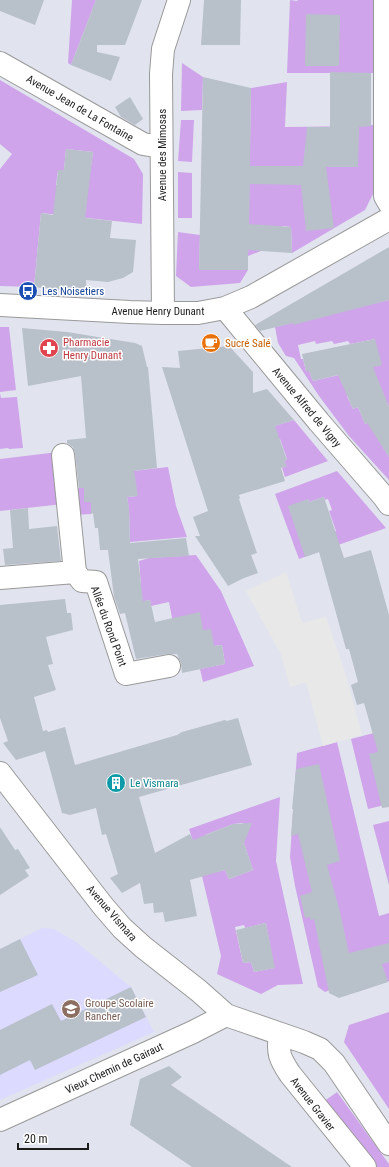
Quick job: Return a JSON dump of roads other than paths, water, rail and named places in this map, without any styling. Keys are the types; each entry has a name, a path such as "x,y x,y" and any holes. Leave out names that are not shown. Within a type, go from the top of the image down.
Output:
{"street":[{"name":"Avenue des Mimosas","path":"163,313 161,147 163,49 179,0"},
{"path":"385,0 385,196 389,204"},
{"name":"Avenue Jean de La Fontaine","path":"0,63 143,144 161,147"},
{"name":"Avenue Henry Dunant","path":"0,305 163,313 198,313 225,308 251,297 389,219"},
{"name":"Avenue Alfred de Vigny","path":"225,308 389,504"},
{"path":"0,578 75,572 63,455"},
{"name":"Allée du Rond Point","path":"75,572 82,581 96,582 126,674 169,666"},
{"name":"Avenue Vismara","path":"0,773 103,906 122,928 226,1015 251,1022 280,1034"},
{"name":"Vieux Chemin de Gairaut","path":"0,1120 226,1015"},
{"path":"280,1034 320,1049 334,1063 389,1144"},
{"name":"Avenue Gravier","path":"280,1034 278,1044 280,1059 290,1074 364,1167"}],"place":[{"name":"Les Noisetiers","path":"28,291"},
{"name":"Sucré Salé","path":"211,343"},
{"name":"Pharmacie Henry Dunant","path":"49,348"},
{"name":"Le Vismara","path":"116,783"},
{"name":"Groupe Scolaire Rancher","path":"71,1009"}]}
